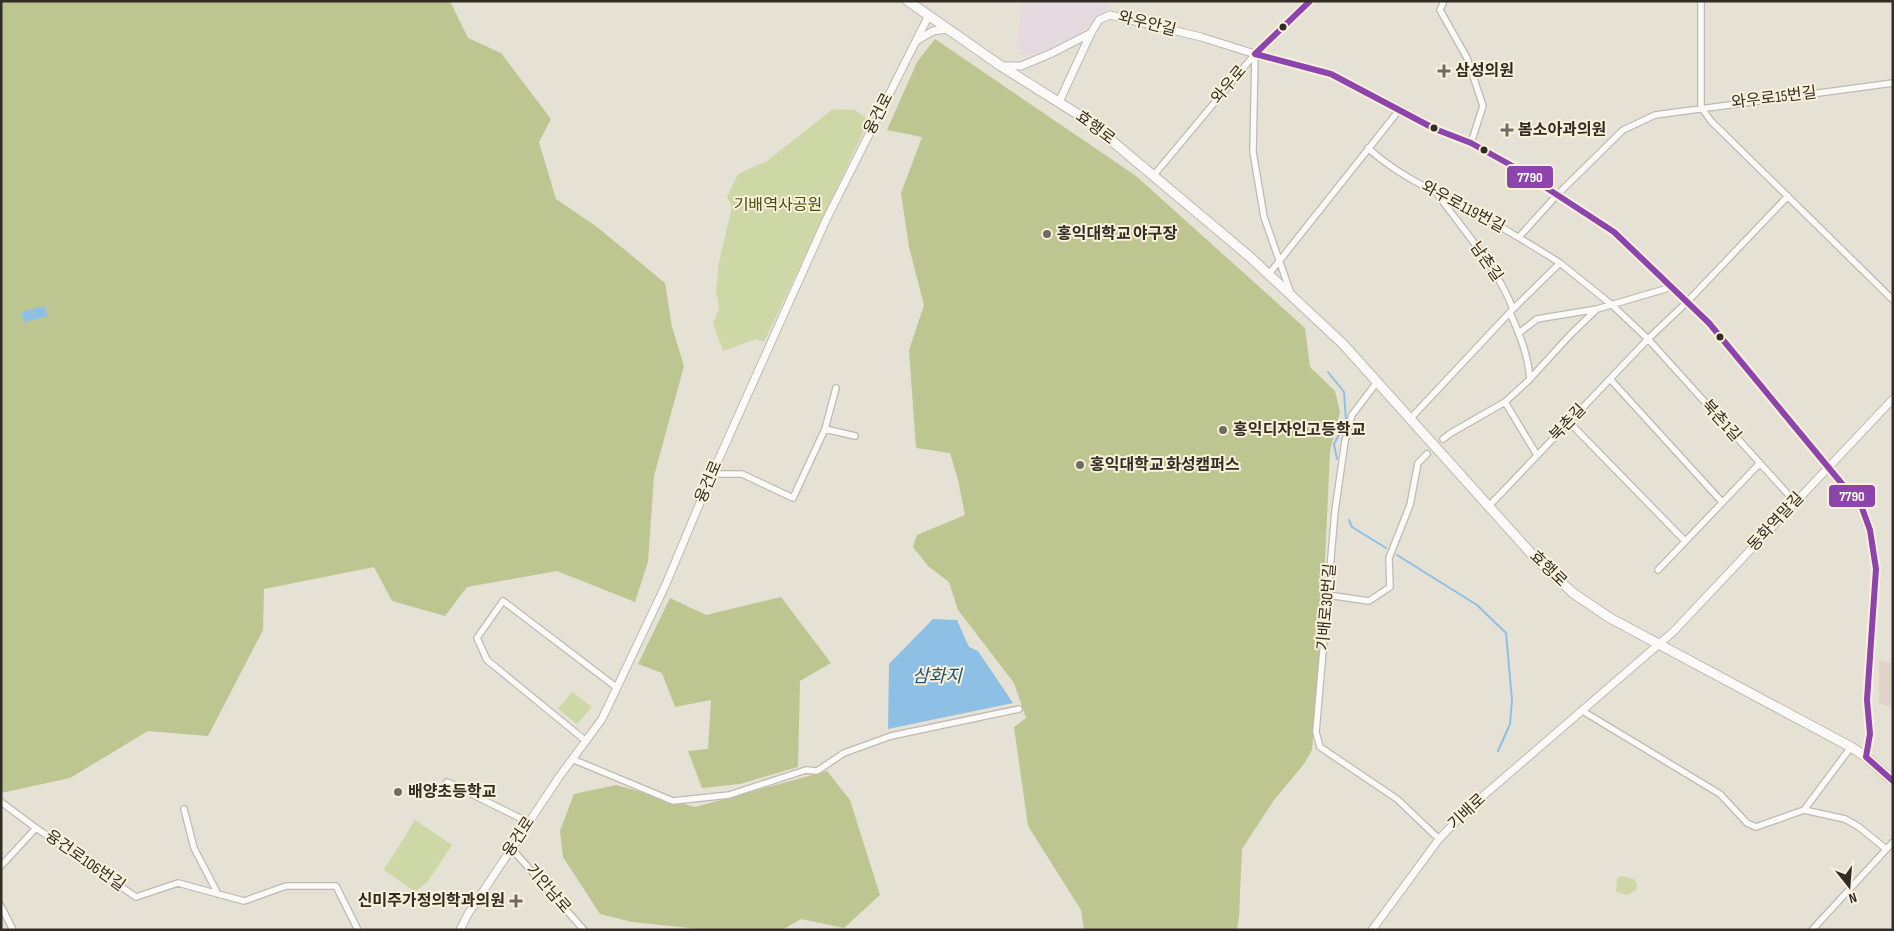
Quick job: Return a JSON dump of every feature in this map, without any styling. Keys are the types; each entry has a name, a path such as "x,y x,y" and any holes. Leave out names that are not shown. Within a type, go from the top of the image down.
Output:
{"main road":[{"name":"효행로","path":"908,1 928,17 1001,66 1087,120 1269,274 1343,344 1537,560 1573,593 1610,618 1850,747 1866,757 1893,781"}],"street":[{"name":"와우로","path":"1154,175 1255,54 1310,1"},
{"path":"1444,1 1440,10 1467,58 1482,106 1471,143"},
{"path":"1701,1 1701,107 1711,121 1893,300"},
{"name":"와우안길","path":"1059,102 1091,33 1099,20 1110,15 1201,37 1255,54 1331,74 1435,129 1471,143 1516,168 1614,232 1709,323 1862,508 1870,530 1876,569 1867,700 1870,734 1866,757"},
{"name":"융건로","path":"460,930 468,914 528,822 602,719 666,584 712,474 826,220 928,17"},
{"path":"916,41 933,31 947,29"},
{"path":"1001,66 1021,66 1091,33"},
{"path":"1255,54 1253,152 1264,217 1292,296"},
{"name":"와우로15번길","path":"1519,237 1557,195 1623,130 1655,115 1701,107 1893,83"},
{"path":"1269,274 1400,109"},
{"name":"와우로119번길","path":"1368,148 1377,157 1398,171 1519,237 1560,263 1612,305 1648,339"},
{"name":"남촌길","path":"1437,193 1494,272 1506,292 1529,363 1530,380"},
{"name":"북촌길","path":"1489,506 1788,196"},
{"path":"1410,419 1560,263"},
{"path":"1519,333 1537,319 1597,309 1672,287"},
{"path":"1443,439 1450,433 1505,402 1530,380 1571,334 1597,309"},
{"name":"북촌1길","path":"1648,339 1795,502"},
{"path":"1610,379 1722,502"},
{"name":"기배로30번길","path":"1377,382 1352,415 1345,441 1335,511 1316,732 1320,747 1397,799 1439,838"},
{"path":"712,474 742,474 794,498 826,429 836,388"},
{"name":"동화역말길","path":"1659,645 1893,399"},
{"path":"1505,402 1537,455"},
{"path":"1569,422 1685,541"},
{"path":"826,429 855,436"},
{"path":"1328,595 1369,602 1390,587 1389,558 1410,505 1418,463 1426,454"},
{"path":"1658,570 1760,463"},
{"path":"586,741 486,660 477,638 503,601 616,687"},
{"name":"기배로","path":"1372,930 1439,838 1468,809 1659,645"},
{"path":"572,759 673,801 729,795 806,770 817,771 844,753 891,736 1019,709"},
{"path":"1581,710 1720,794 1747,823 1756,827 1804,810 1845,819 1886,849"},
{"path":"1804,810 1850,747"},
{"path":"447,782 528,822"},
{"name":"융건로106번길","path":"1,802 136,897 178,883 244,901 286,886 336,886 358,930"},
{"path":"184,809 194,848 218,894"},
{"name":"융건로106번길","path":"1,866 36,828"},
{"path":"1812,930 1893,842"},
{"name":"기안남로","path":"511,848 584,930"},
{"path":"1,906 13,930"}],"shaded area":[{"path":"1033,1 1111,1 1111,5 1077,36 1038,53 1017,55 1021,6"},
{"path":"1893,652 1893,708 1879,703 1879,661 1891,663"}],"green space":[{"path":"1,1 450,1 468,38 501,53 551,119 539,142 556,199 597,227 665,283 672,327 684,366 654,476 648,562 635,602 557,571 467,587 445,616 392,601 374,567 264,589 263,630 208,736 148,731 70,778 1,793"},
{"path":"935,39 1136,176 1305,328 1310,367 1335,391 1340,412 1330,451 1322,627 1312,750 1304,764 1274,800 1242,849 1237,930 1084,930 1081,910 1028,826 1014,727 1026,718 1014,683 958,610 949,582 928,566 913,547 917,535 965,515 950,453 916,448 909,350 924,305 909,247 901,193 922,137 887,130 917,62"},
{"name":"기배역사공원","path":"833,109 855,110 869,120 764,342 756,339 723,351 713,323 719,309 716,290 719,262 732,207 727,197 738,174 767,161"},
{"path":"781,597 831,663 800,681 798,767 740,784 702,788 688,751 708,749 711,700 675,707 662,673 638,664 670,598 706,615"},
{"path":"572,692 592,707 577,724 558,709"},
{"path":"827,771 850,800 880,895 844,928 801,919 782,930 708,930 632,922 600,914 563,857 560,831 574,794 616,785 695,807"},
{"path":"415,820 452,845 428,881 415,892 384,870"},
{"path":"1620,876 1634,879 1637,884 1636,890 1627,895 1616,892 1617,879"}],"water":[{"path":"44,306 48,316 24,322 21,312"},
{"name":"삼화지","path":"933,619 957,620 969,647 978,651 1013,703 888,729 889,664"}],"waterway":[{"path":"1328,372 1344,392 1346,421 1334,444 1337,459"},
{"path":"1349,520 1352,527 1386,548"},
{"path":"1397,555 1477,605 1506,633 1512,700 1510,724 1498,751"}],"transit line":[{"name":"7790","path":"1255,54 1310,1"},
{"name":"7790","path":"1255,54 1331,74 1435,129 1471,143 1516,168 1614,232 1709,323 1862,508 1870,530 1876,569 1867,700 1870,734 1866,757 1893,781"}],"place":[{"name":"삼성의원","path":"1444,71"},
{"name":"봄소아과의원","path":"1507,130"},
{"name":"홍익대학교 야구장","path":"1047,234"},
{"name":"홍익디자인고등학교","path":"1223,430"},
{"name":"홍익대학교 화성캠퍼스","path":"1080,465"},
{"name":"배양초등학교","path":"398,792"},
{"name":"신미주가정의학과의원","path":"516,901"}]}
